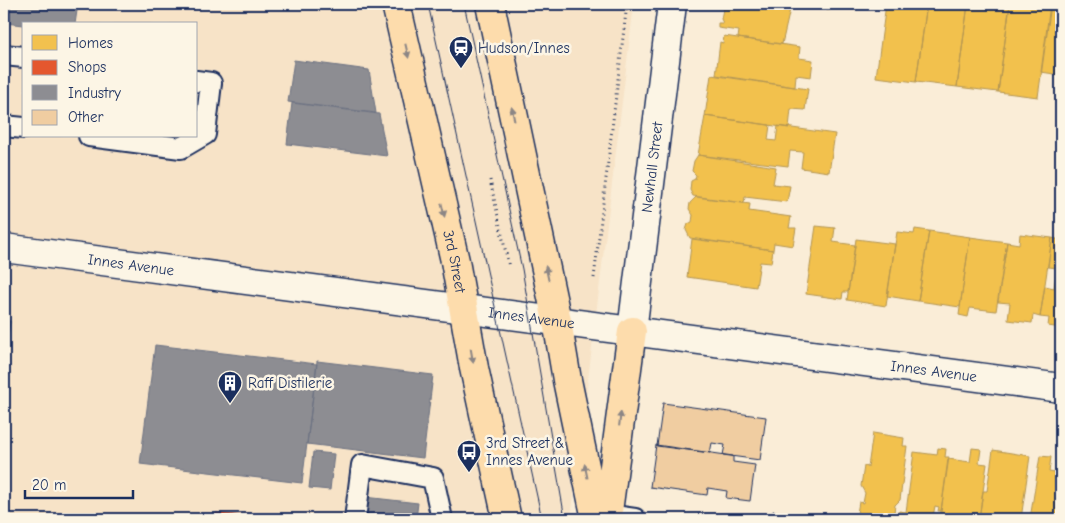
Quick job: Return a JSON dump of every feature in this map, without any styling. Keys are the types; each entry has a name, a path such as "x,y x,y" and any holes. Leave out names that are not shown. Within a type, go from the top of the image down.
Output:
{"main road":[{"name":"3rd Street","path":"396,4 464,308 474,368 507,519"},
{"path":"490,4 557,321 567,380 603,518"},
{"path":"603,518 632,331"}],"street":[{"name":"Newhall Street","path":"632,331 672,4"},
{"name":"Innes Avenue","path":"4,248 1061,388"}],"lane":[{"path":"4,55 22,57"},
{"path":"104,138 182,148 205,134 211,83 198,81"},
{"path":"4,126 22,128"},
{"path":"355,519 362,464 433,478 442,519"},
{"path":"603,518 635,519"}],"path":[{"path":"594,278 627,4"},
{"path":"490,180 509,268"}],"shaded area":[{"path":"4,4 634,4 571,519 4,519"}],"building: Homes":[{"path":"724,4 791,5 782,44 738,38 739,31 718,28 718,23 723,23 721,19"},
{"path":"785,4 831,4 830,10"},
{"path":"886,4 927,4 916,82 876,77"},
{"path":"927,4 968,4 957,87 916,82"},
{"path":"968,4 1010,4 998,92 957,87"},
{"path":"1010,4 1051,4 1038,97 998,92"},
{"path":"1050,5 1061,6 1061,75 1041,72"},
{"path":"724,36 800,47 799,58 813,60 811,77 796,75 795,87 716,75 720,42 723,43"},
{"path":"711,75 808,89 805,110 791,109 789,128 705,116"},
{"path":"705,116 770,125 768,140 776,141 778,126 835,134 829,172 801,168 803,152 790,151 788,166 698,155"},
{"path":"698,155 776,167 773,184 790,186 787,202 745,197 744,203 693,196 690,190 691,181 695,179 696,175 692,171 694,161"},
{"path":"696,197 750,204 749,211 791,217 789,228 796,228 793,246 774,243 773,250 690,238 686,230 688,224 692,222 693,215 689,209 690,203"},
{"path":"816,226 835,228 833,242 855,245 848,292 843,292 842,299 806,294"},
{"path":"915,229 929,231 918,301 887,296 897,232 914,234"},
{"path":"929,231 970,237 960,307 918,301"},
{"path":"1020,234 1052,238 1040,317 1033,315 1032,323 1008,320 1010,303 998,302 1007,242 1019,244"},
{"path":"970,237 1007,242 996,311 970,308 968,317 959,315"},
{"path":"1052,238 1061,240 1061,328 1048,326 1049,318 1040,317 1045,286 1054,288 1057,268 1048,267"},
{"path":"692,239 773,250 771,263 760,262 756,287 687,277"},
{"path":"856,239 895,244 886,306 847,300"},
{"path":"873,433 904,438 903,446 907,446 900,500 895,505 894,512 899,513 898,519 856,519 859,502 863,503 865,493 861,486 864,466 868,467"},
{"path":"938,448 946,449 945,457 949,457 941,511 938,511 939,507 935,506 933,517 940,519 898,519 899,511 906,512 914,452 937,455"},
{"path":"972,448 981,449 979,463 987,464 979,519 940,519 948,459 970,462"},
{"path":"993,450 1030,456 1021,519 979,519 983,491 987,491"},
{"path":"1040,456 1051,457 1049,472 1061,474 1061,519 1030,519"}],"building: Shops":[{"path":"216,513 268,519 215,519"}],"building: Industry":[{"path":"4,4 78,4 75,22 22,22 22,25 4,23"},
{"path":"294,60 369,70 376,113 288,102"},
{"path":"292,103 379,114 387,156 287,144"},
{"path":"4,320 10,321 4,372"},
{"name":"Raff Distilerie","path":"155,345 317,364 302,483 140,464"},
{"path":"317,361 433,375 423,458 307,444"},
{"path":"313,452 334,454 330,490 309,488"},
{"path":"365,497 418,503 416,519 356,519"}],"building: Other":[{"path":"663,403 766,417 760,460 723,455 725,445 712,443 710,453 657,446"},
{"path":"656,445 733,456 733,462 755,465 750,501 726,498 727,491 708,488 707,495 650,487"},
{"path":"773,511 814,517 814,519 772,519"}],"tram line":[{"path":"428,4 542,519"},
{"path":"464,4 522,269 565,519"}],"place":[{"name":"Hudson/Innes","path":"461,69"},
{"name":"Raff Distilerie","path":"230,404"},
{"name":"3rd Street & Innes Avenue","path":"469,473"}]}
